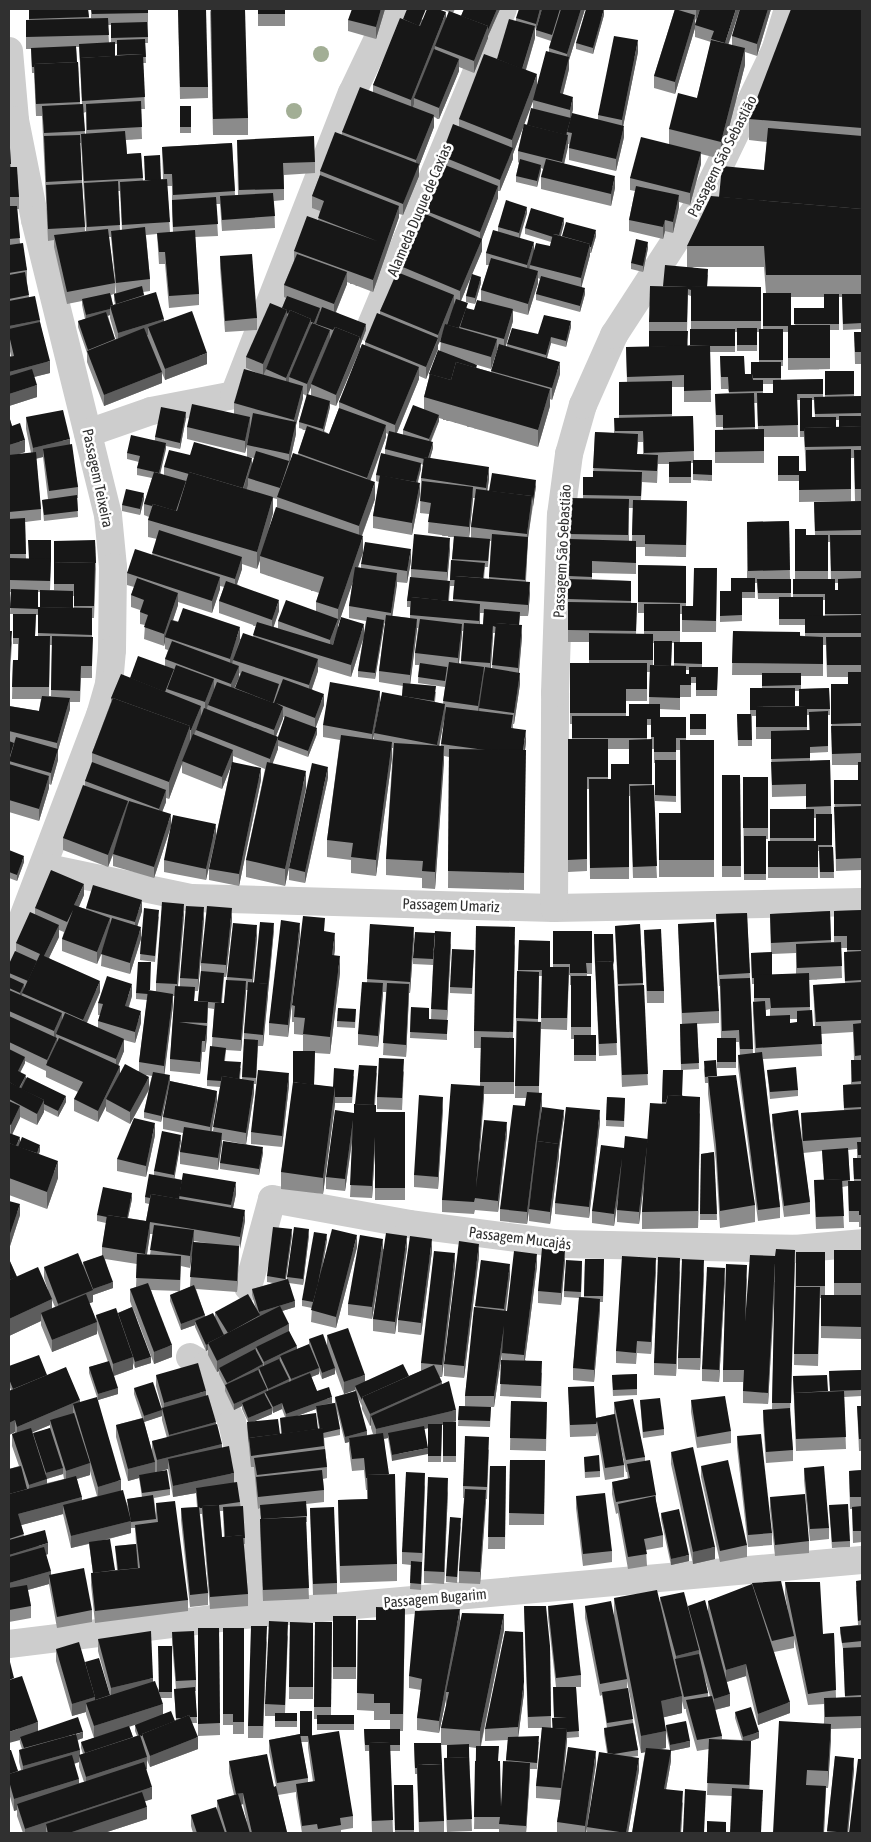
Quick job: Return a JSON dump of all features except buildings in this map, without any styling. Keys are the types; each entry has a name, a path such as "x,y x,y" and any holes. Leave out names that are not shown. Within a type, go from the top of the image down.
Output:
{"street":[{"path":"88,433 151,411 234,395 352,93 392,9"},
{"name":"Alameda Duque de Caxias","path":"370,328 503,9"},
{"name":"Passagem São Sebastião","path":"554,908 555,693 561,515 569,454 583,405 614,335 707,192 774,51 788,9"},
{"name":"Passagem Teixeira","path":"9,51 12,120 39,238 108,515 113,567 112,650 109,684 100,715 9,955"},
{"name":"Passagem Umariz","path":"43,867 192,898 554,908 862,902"},
{"name":"Passagem Mucajás","path":"248,1287 272,1199 409,1224 562,1244 794,1249 862,1243"},
{"path":"190,1357 205,1366 232,1422 254,1518 254,1614"},
{"name":"Passagem Bugarim","path":"9,1644 254,1614 862,1560"}]}
